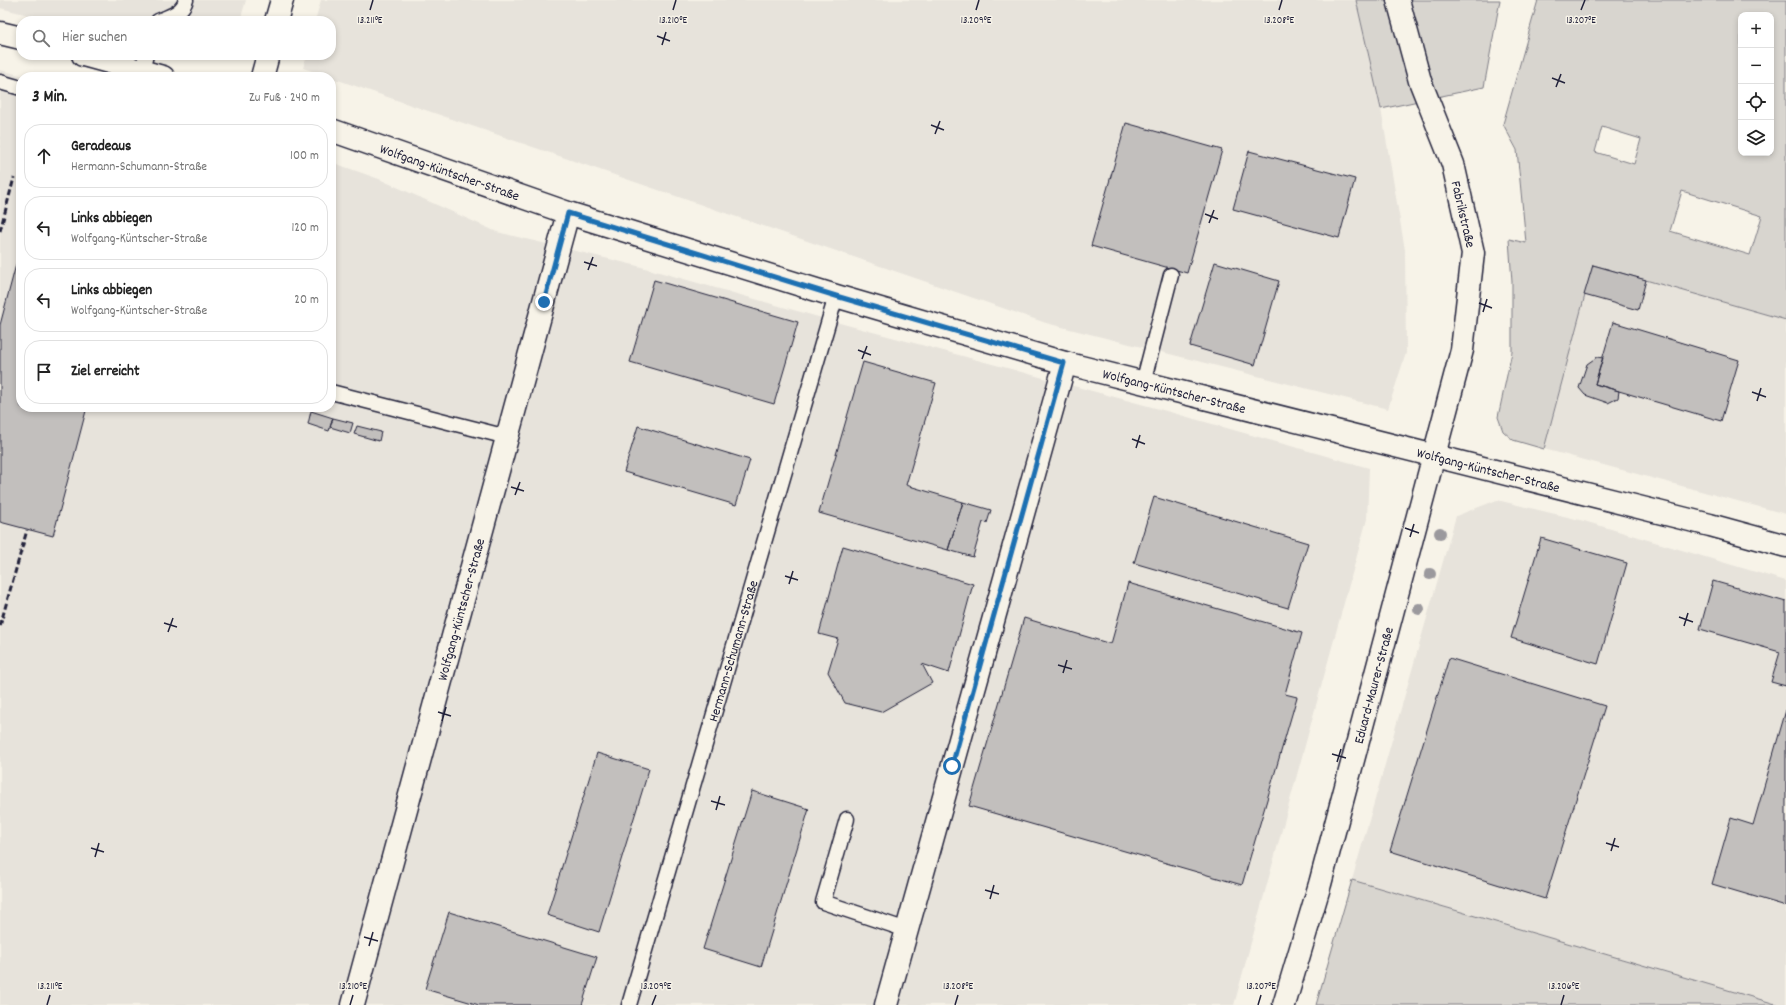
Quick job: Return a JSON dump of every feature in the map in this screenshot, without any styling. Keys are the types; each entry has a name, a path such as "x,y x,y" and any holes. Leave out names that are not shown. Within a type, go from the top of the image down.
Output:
{"street":[{"path":"277,16 282,0"},
{"name":"Fabrikstraße","path":"1398,0 1420,81 1452,164 1473,253 1462,350 1434,457"},
{"path":"0,32 16,37"},
{"path":"121,60 144,63 156,72"},
{"path":"263,72 267,60"},
{"name":"Wolfgang-Küntscher-Straße","path":"336,132 568,213 836,296 1064,363 1710,525 1786,546"},
{"name":"Wolfgang-Küntscher-Straße","path":"353,1005 568,213"},
{"path":"886,1005 1064,363"},
{"name":"Eduard-Maurer-Straße","path":"1284,1005 1320,884 1434,457"}],"lane":[{"path":"171,16 176,14 185,5 186,0"},
{"path":"0,82 16,87"},
{"path":"1143,383 1171,275"},
{"name":"Hermann-Schumann-Straße","path":"629,1005 836,296"},
{"path":"336,393 507,437"},
{"path":"847,819 823,902 907,930"}],"shaded area":[{"path":"0,0 246,0 241,16 33,16 0,8"},
{"path":"321,0 1356,0 1381,109 1405,250 1406,353 1388,409 1046,323 336,79 336,72 315,72 303,68 305,60 336,60 336,16 316,16"},
{"path":"1356,0 1500,0 1484,87 1381,109"},
{"path":"1538,0 1786,0 1786,320 1593,265 1544,449 1513,440 1503,431 1498,417 1512,352 1512,282 1509,239 1526,243 1517,150 1503,124","holes":["1602,127 1641,139 1634,164 1595,152","1682,191 1762,216 1750,255 1670,231"]},
{"path":"0,70 16,74 16,412 336,412 336,164 379,179 497,232 634,265 1369,468 1367,519 1234,1005 0,1005"},
{"path":"1593,265 1786,320 1786,514 1544,449"},
{"path":"1497,500 1584,521 1786,581 1786,1005 1779,1005 1352,880 1456,516"},
{"path":"1352,880 1779,1005 1316,1005"}],"building":[{"path":"1126,123 1222,150 1187,273 1091,246"},
{"path":"1249,151 1355,179 1339,238 1233,209"},
{"path":"1215,262 1279,281 1255,365 1190,346"},
{"path":"16,265 16,412 86,412 53,536 0,522 0,325"},
{"path":"1593,265 1646,280 1638,310 1584,295"},
{"path":"654,280 798,322 774,404 630,362"},
{"path":"1613,322 1739,360 1721,421 1595,384"},
{"path":"1597,357 1603,358 1595,384 1619,391 1618,398 1608,403 1585,395 1579,388 1587,364"},
{"path":"863,362 936,383 906,485 963,502 948,550 819,513"},
{"path":"311,412 333,418 329,431 308,424"},
{"path":"333,418 353,423 350,433 330,427"},
{"path":"357,426 381,432 379,441 354,434"},
{"path":"638,426 750,460 736,505 624,472"},
{"path":"1154,497 1308,543 1288,608 1134,563"},
{"path":"963,502 991,510 987,523 983,522 973,557 948,550"},
{"path":"1541,538 1627,563 1598,664 1511,638"},
{"path":"843,546 973,584 949,673 922,664 932,683 881,712 845,703 828,672 838,639 819,634"},
{"path":"1713,581 1786,602 1786,686 1771,682 1780,652 1700,629"},
{"path":"1128,583 1302,633 1285,694 1297,697 1242,885 969,806 1024,618 1111,644"},
{"path":"1449,658 1605,706 1545,899 1390,851"},
{"path":"1786,710 1786,906 1712,884 1731,818 1753,825"},
{"path":"597,753 649,769 599,932 547,915"},
{"path":"752,791 809,809 761,967 703,949"},
{"path":"449,912 597,957 582,1005 479,1005 425,989"}],"railway":[{"path":"0,231 14,178"},
{"path":"0,626 27,530"}],"route":[{"path":"544,302 568,213 836,296 1064,363 952,766"}]}
